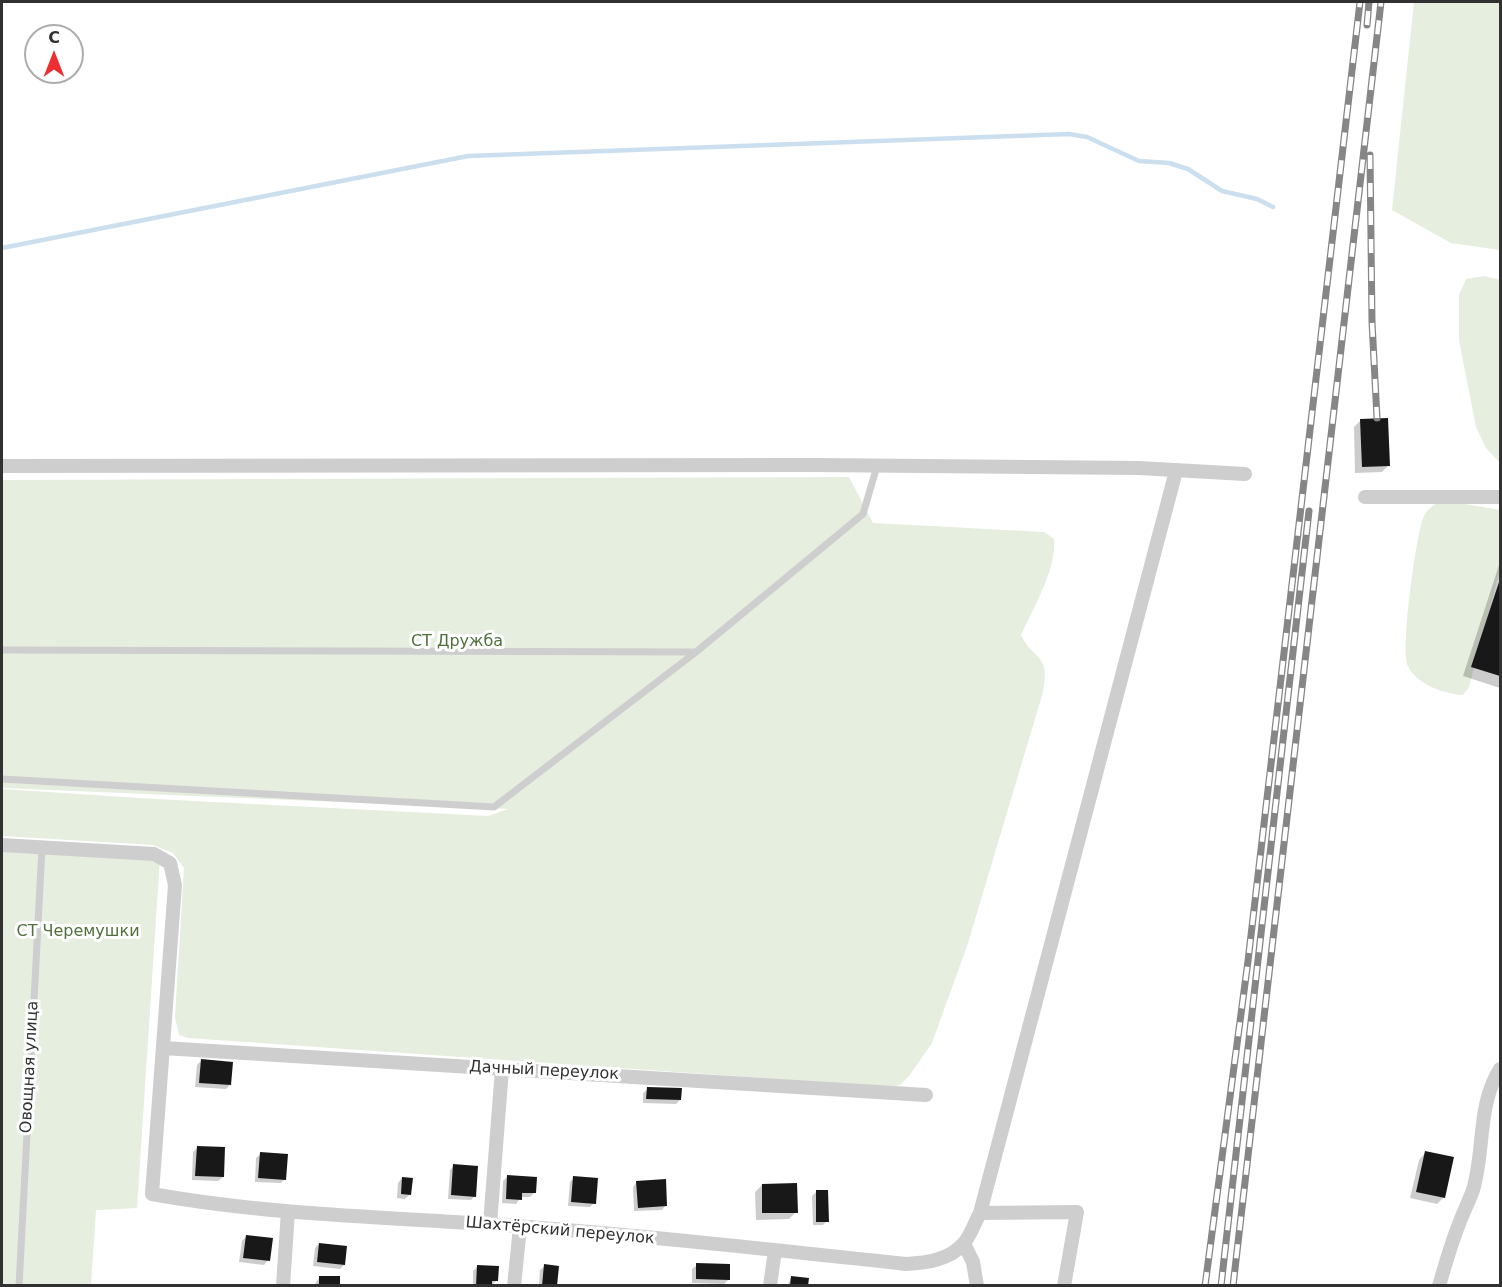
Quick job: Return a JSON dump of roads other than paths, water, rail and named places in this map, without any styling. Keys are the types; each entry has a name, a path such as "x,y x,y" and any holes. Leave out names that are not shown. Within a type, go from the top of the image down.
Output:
{"street":[{"path":"2,466 878,466 1139,468 1245,474"},
{"path":"977,1286 973,1262 964,1244 980,1213 1176,471"},
{"path":"1365,497 1500,497"},
{"path":"2,845 154,854 170,864 175,885 163,1048"},
{"name":"Дачный переулок","path":"163,1048 926,1095"},
{"name":"Шахтёрский переулок","path":"163,1048 152,1194 288,1211 490,1224 906,1264 942,1259 964,1244"},
{"path":"490,1224 502,1069"},
{"path":"1438,1286 1473,1190 1480,1158 1482,1128 1491,1089 1500,1069"},
{"path":"283,1286 288,1211"},
{"path":"980,1213 1077,1212 1064,1286"},
{"path":"514,1286 519,1227"},
{"path":"770,1286 776,1250"}],"lane":[{"path":"2,779 494,807 696,652 863,514 878,466"},
{"path":"2,650 696,652"},
{"name":"Овощная улица","path":"19,1286 42,848"}],"waterway":[{"path":"2,248 468,156 1069,134 1087,137 1139,161 1169,163 1188,169 1222,191 1257,199 1273,207"}],"railway":[{"path":"1205,1286 1248,961 1360,2"},
{"path":"1367,25 1369,2"},
{"path":"1233,1286 1381,2"},
{"path":"1370,155 1372,322 1377,418"},
{"path":"1221,1286 1309,511"}],"park label":[{"name":"СТ Дружба","path":"457,642"},
{"name":"СТ Черемушки","path":"78,932"}]}
